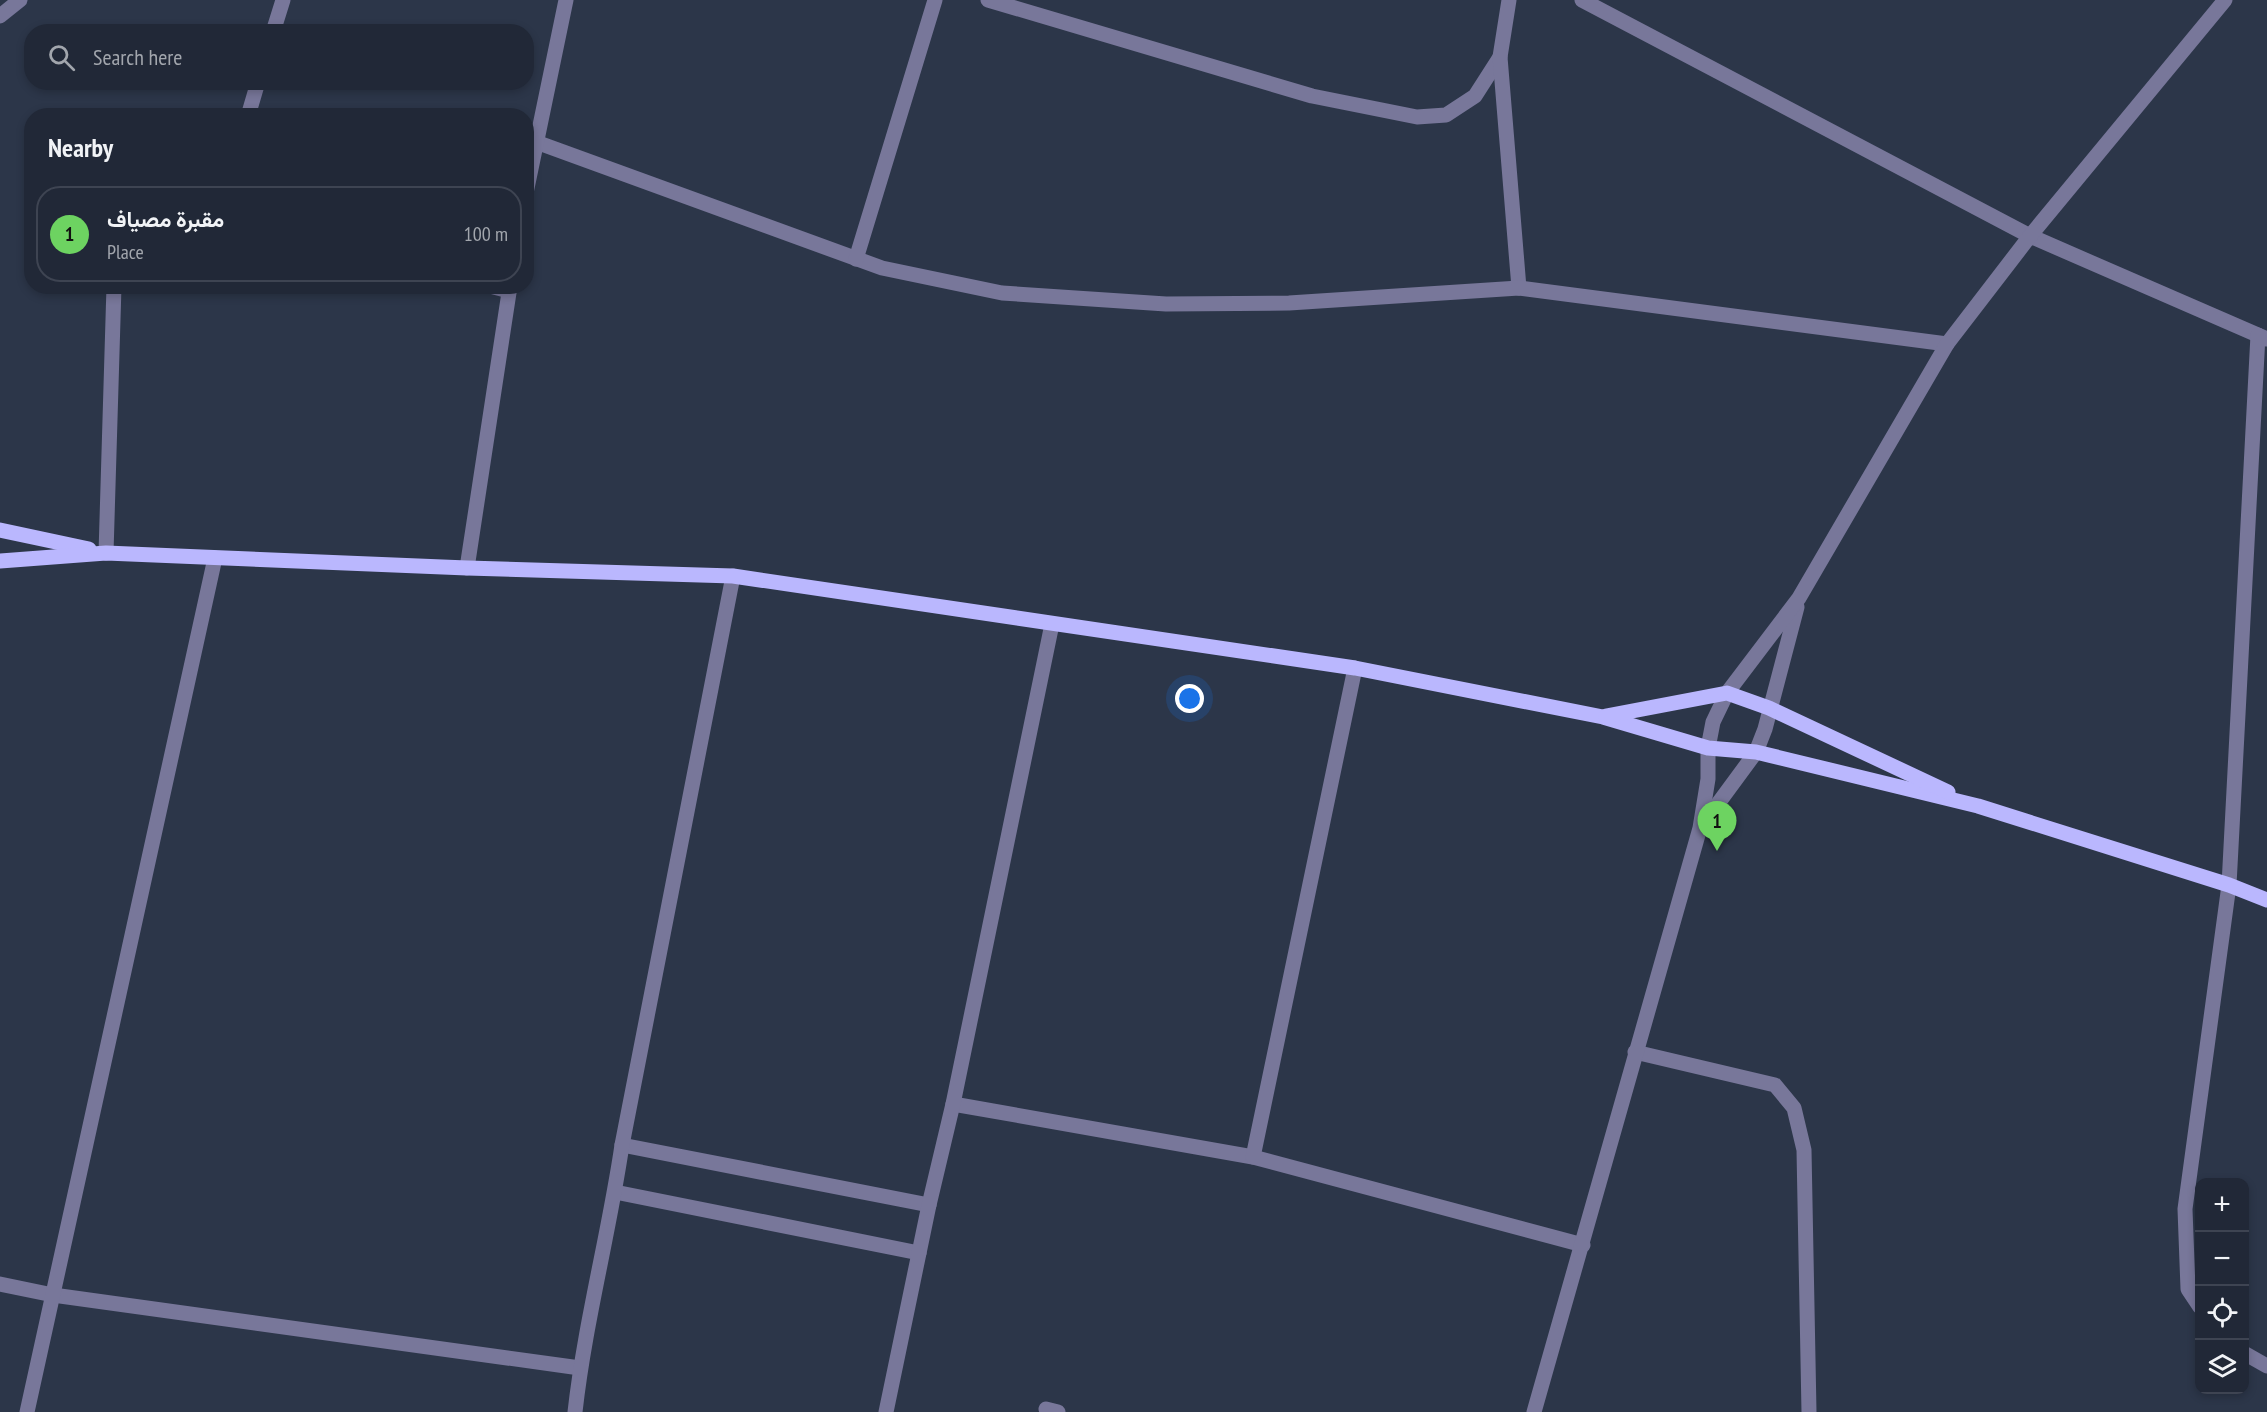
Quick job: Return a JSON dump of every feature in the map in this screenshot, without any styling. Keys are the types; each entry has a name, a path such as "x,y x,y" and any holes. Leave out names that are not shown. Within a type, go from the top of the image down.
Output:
{"main road":[{"path":"0,530 106,553"},
{"path":"0,561 106,553 733,576 1355,668 1603,717 1708,748 1756,752 1978,806 2229,885 2267,900"},
{"path":"1603,717 1727,693 1769,708 1978,806"}],"street":[{"path":"0,16 20,0"},
{"path":"276,24 283,0"},
{"path":"534,152 566,0"},
{"path":"856,259 935,0"},
{"path":"988,0 1312,96 1417,117 1446,115 1475,96 1500,57"},
{"path":"1509,0 1500,57 1519,288"},
{"path":"1582,0 2030,236 2262,337 2229,885 2185,1209 2188,1289 2195,1300"},
{"path":"1534,1412 1700,828 1708,779 1708,748 1713,722 1727,693 1799,598 1947,344 2030,236 2224,0"},
{"path":"250,108 256,90"},
{"path":"536,142 882,268 1002,293 1166,304 1289,303 1519,288 1947,344"},
{"path":"106,553 114,294"},
{"path":"467,568 508,294"},
{"path":"27,1412 215,558"},
{"path":"575,1412 580,1368 615,1192 622,1145 733,576"},
{"path":"1700,828 1756,752 1765,729 1799,598"},
{"path":"886,1412 929,1205 953,1104 1052,624"},
{"path":"1253,1157 1355,668"},
{"path":"1635,1052 1775,1085 1794,1108 1804,1150 1809,1412"},
{"path":"953,1104 1253,1157 1583,1245"},
{"path":"622,1145 929,1205"},
{"path":"615,1192 919,1253"},
{"path":"0,1284 53,1295 580,1368"},
{"path":"2249,1356 2267,1366"}],"place":[{"name":"مقبرة مصياف","path":"1717,851"}]}
